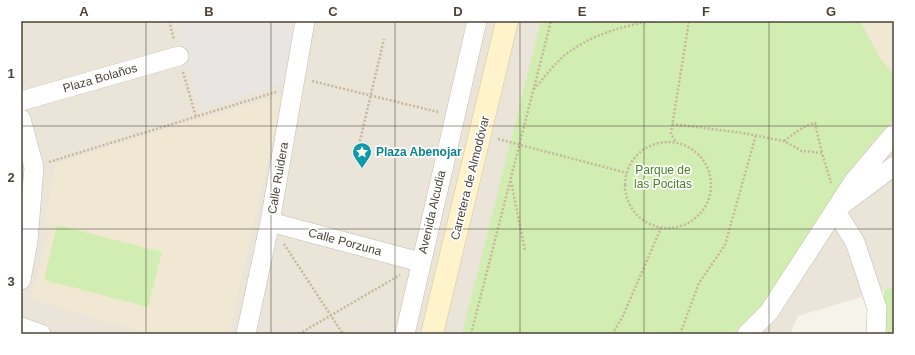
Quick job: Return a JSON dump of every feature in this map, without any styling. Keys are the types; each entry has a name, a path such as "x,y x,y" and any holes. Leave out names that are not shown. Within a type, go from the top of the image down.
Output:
{"main road":[{"name":"Carretera de Almodóvar","path":"432,334 508,21"}],"street":[{"name":"Calle Ruidera","path":"246,334 270,222 305,21"},
{"name":"Avenida Alcudia","path":"405,334 420,262 477,21"},
{"name":"Plaza Bolaños","path":"21,101 179,56"},
{"path":"21,119 34,167 24,240 21,280"},
{"path":"762,334 770,312 854,181 894,134"},
{"path":"835,210 894,166"},
{"path":"835,210 858,249 877,308 876,334"},
{"name":"Calle Porzuna","path":"270,222 420,262"},
{"path":"747,334 770,312"},
{"path":"21,327 40,334"}],"path":[{"path":"471,334 551,21"},
{"path":"533,90 565,56 594,37 619,27 649,21"},
{"path":"675,141 671,133 672,124 689,21"},
{"path":"358,149 384,39"},
{"path":"34,167 295,82 370,96 455,116"},
{"path":"784,141 796,134 803,125 814,123 830,180 835,210"},
{"path":"672,124 756,135 784,141 802,151 822,153"},
{"path":"481,134 627,173"},
{"path":"680,334 699,283 725,245 756,135"},
{"path":"675,141 692,148 707,164 712,179 711,194 708,203 700,215 693,221 679,227 661,228 652,225 640,217 630,204 625,190 627,173 633,159 645,147 659,142 675,141"},
{"path":"511,179 525,251"},
{"path":"270,222 343,334"},
{"path":"612,334 622,318 661,228"},
{"path":"300,334 331,317 420,262"}],"shaded area":[{"path":"21,21 894,21 894,287 798,316 790,334 21,334"},
{"path":"176,21 298,21 285,83 202,109"},
{"path":"860,21 894,21 894,74 881,60"},
{"path":"283,95 229,334 142,334 143,332 31,299 50,223 45,220 56,163"}],"green space":[{"name":"Parque de las Pocitas","path":"541,21 860,21 881,60 894,74 894,120 873,142 762,308 731,334 462,334"},
{"path":"57,225 162,252 148,307 44,280"},
{"path":"894,287 894,334 885,334 884,290"}],"place":[{"name":"Plaza Abenojar","path":"362,169"}]}
